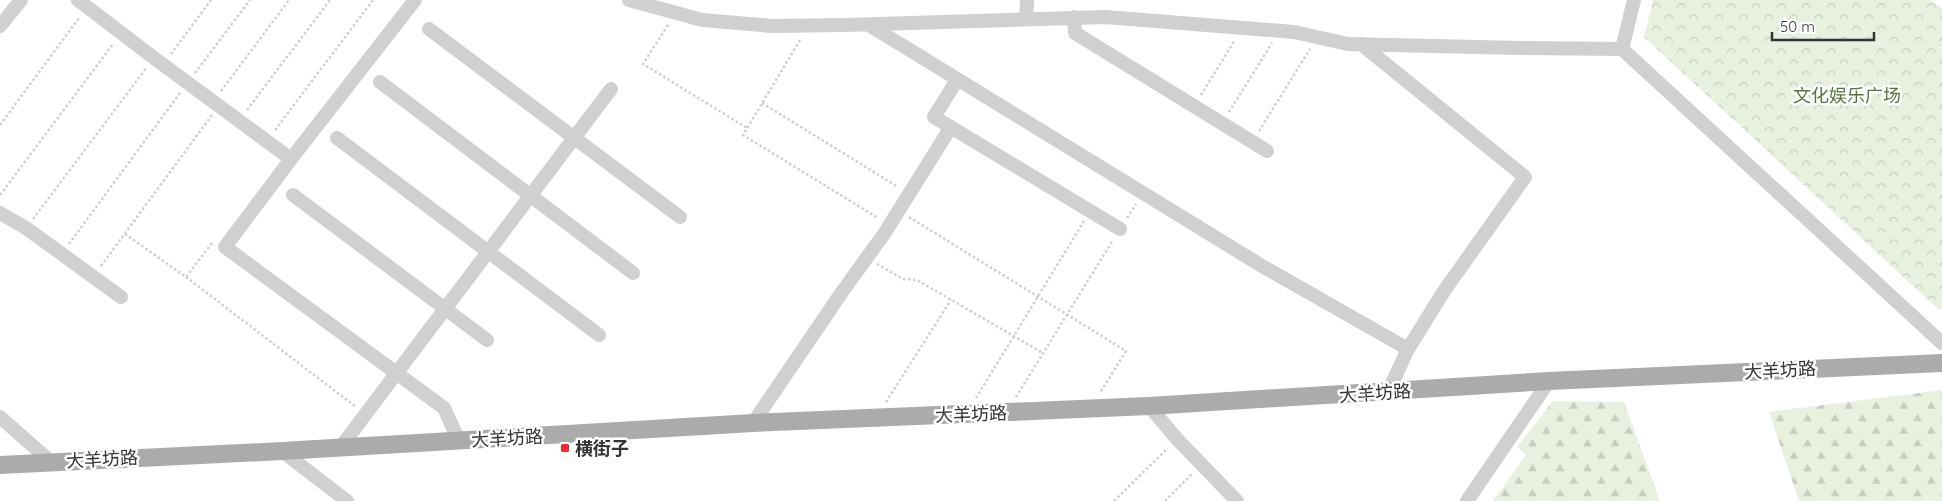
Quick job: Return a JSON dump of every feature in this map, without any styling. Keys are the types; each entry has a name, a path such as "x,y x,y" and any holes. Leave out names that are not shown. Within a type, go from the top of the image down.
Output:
{"main road":[{"name":"大羊坊路","path":"0,465 340,448 754,423 1149,406 1549,381 1942,363"}],"street":[{"path":"0,26 21,0"},
{"path":"415,0 225,247 444,408 459,441"},
{"path":"629,0 702,20 772,26 1105,16 1279,31 1348,44 1622,49 1942,343"},
{"path":"1026,18 1027,0"},
{"path":"1622,49 1634,0"},
{"path":"87,2 158,62 291,159"},
{"path":"1074,17 1075,33 1267,151"},
{"path":"869,24 957,80 1262,266 1408,349"},
{"path":"429,29 680,217"},
{"path":"1361,44 1525,177 1444,291 1408,349 1388,392"},
{"path":"957,80 934,117 1120,229"},
{"path":"380,82 633,273"},
{"path":"340,448 610,89"},
{"path":"754,423 842,292 890,226 951,127"},
{"path":"337,138 599,335"},
{"path":"293,195 487,340"},
{"path":"0,213 26,228 120,297"},
{"path":"1467,501 1549,381"},
{"path":"1149,406 1177,439 1237,501"},
{"path":"0,417 51,462"},
{"path":"282,451 347,501"}],"path":[{"path":"26,228 158,62 211,0"},
{"path":"62,254 250,0"},
{"path":"93,277 289,0"},
{"path":"239,121 330,0"},
{"path":"266,141 373,0"},
{"path":"0,125 87,2"},
{"path":"675,12 643,64 747,128"},
{"path":"808,26 743,135 890,226"},
{"path":"1200,96 1242,28"},
{"path":"1228,112 1279,31"},
{"path":"0,195 122,33"},
{"path":"1258,133 1318,37"},
{"path":"762,103 910,194"},
{"path":"1006,413 1143,193"},
{"path":"899,211 1126,351 1090,409"},
{"path":"966,414 1091,211"},
{"path":"125,234 186,277 366,414"},
{"path":"186,277 215,240 225,247"},
{"path":"867,258 903,278 917,280 1043,354"},
{"path":"876,418 951,300"},
{"path":"1114,501 1177,439"},
{"path":"1165,501 1202,464"}],"green space":[{"name":"文化娱乐广场","path":"1653,0 1930,0 1942,8 1942,307 1939,310 1644,37"},
{"path":"1942,390 1942,501 1799,501 1769,412"},
{"path":"1553,401 1624,402 1660,501 1493,501 1526,455 1517,447"}],"place":[{"name":"横街子","path":"565,448"}]}
